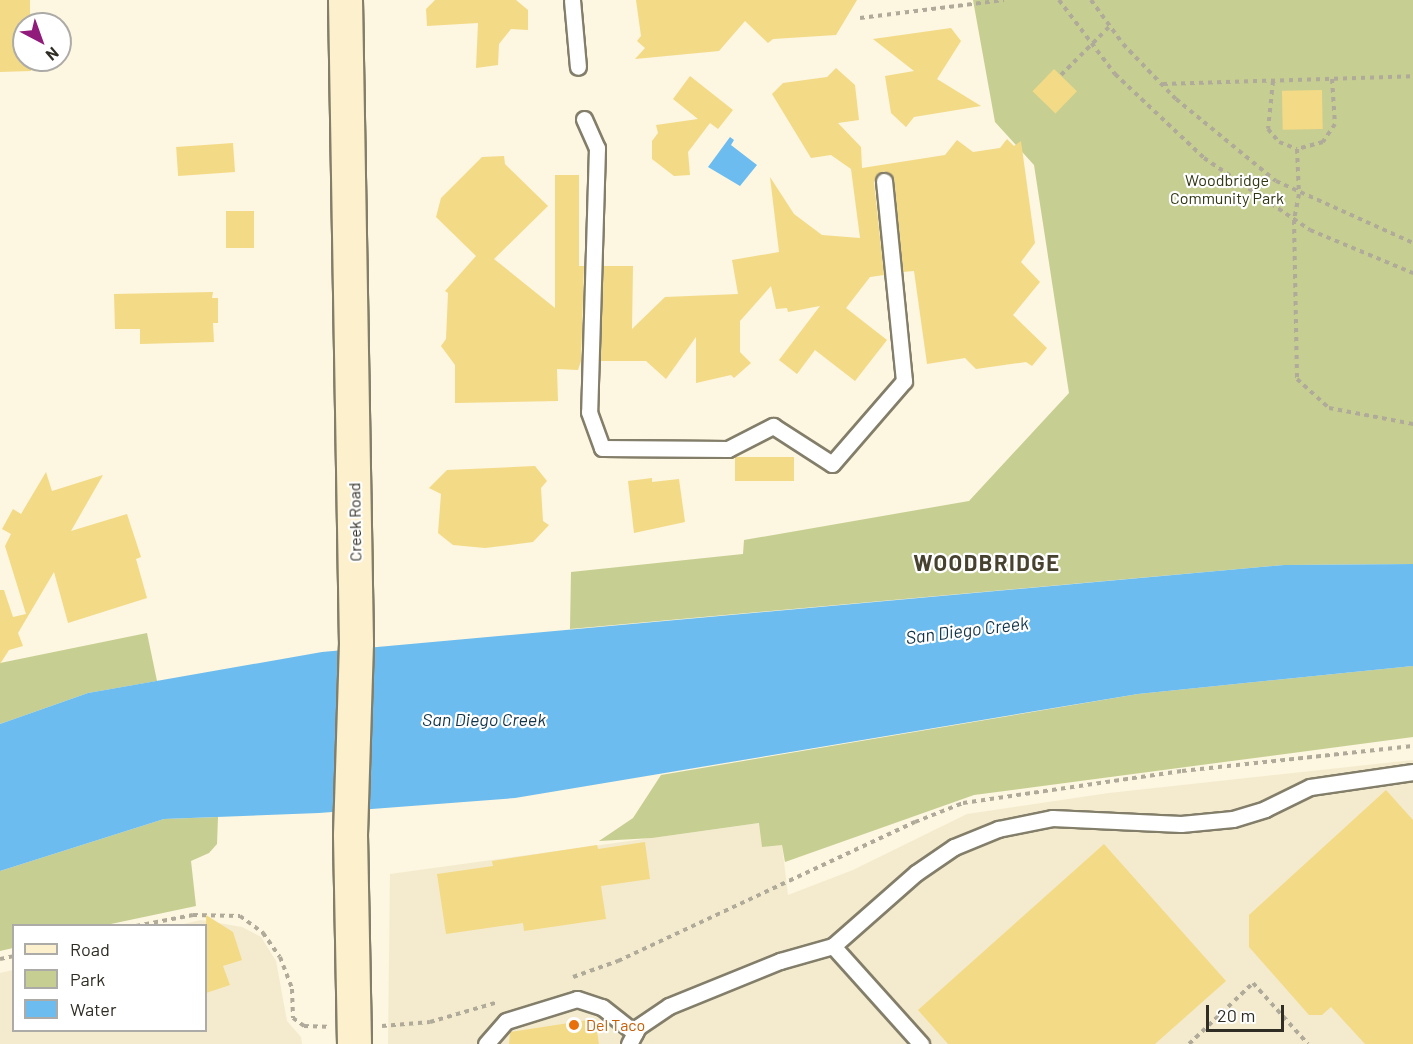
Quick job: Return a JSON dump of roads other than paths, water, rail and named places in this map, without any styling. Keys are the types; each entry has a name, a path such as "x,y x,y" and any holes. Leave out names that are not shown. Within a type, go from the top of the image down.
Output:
{"street":[{"name":"Creek Road","path":"345,0 357,643 350,835 354,1044"}],"lane":[{"path":"572,0 578,68"},
{"path":"584,119 597,148 589,412 602,448 728,448 773,426 832,464 904,381 884,181"},
{"path":"486,1044 506,1021 577,999 602,1007 632,1038 669,1006 780,961 833,946 916,873 954,847 998,829 1052,818 1181,824 1233,819 1265,809 1310,787 1413,772"},
{"path":"833,946 921,1044"}],"water":[{"path":"730,137 734,140 731,145 757,165 740,186 708,167"},
{"name":"San Diego Creek","path":"1413,564 1413,666 1138,694 515,798 319,813 164,819 0,871 0,724 88,693 322,652 1284,565"}],"place":[{"name":"Del Taco","path":"574,1025"}],"district":[{"name":"WOODBRIDGE","path":"987,563"}],"park label":[{"name":"Woodbridge Community Park","path":"1227,189"}]}
